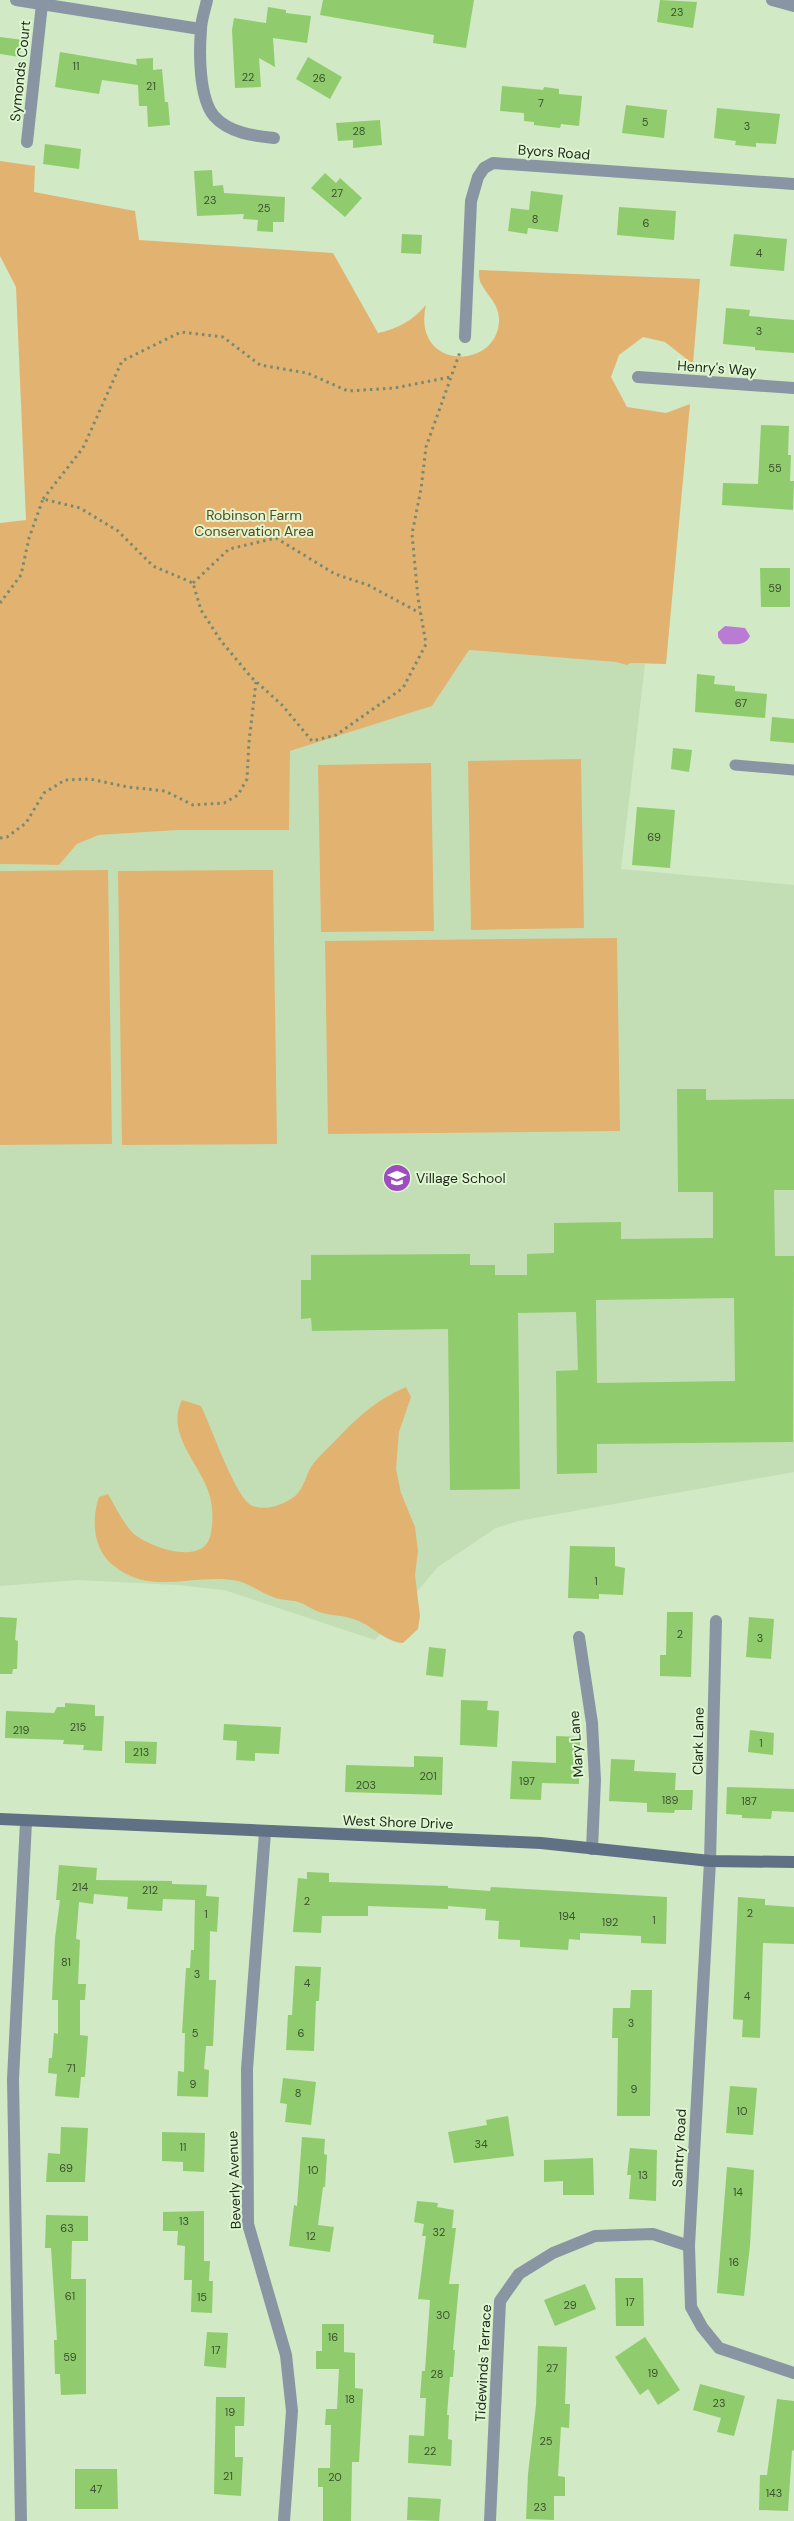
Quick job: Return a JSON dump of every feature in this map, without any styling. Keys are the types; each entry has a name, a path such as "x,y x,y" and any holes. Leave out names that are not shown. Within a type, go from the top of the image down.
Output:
{"main road":[{"name":"West Shore Drive","path":"0,1819 26,1822 541,1844 710,1861 794,1862"}],"street":[{"path":"16,0 200,29"},
{"path":"207,0 200,29 202,86 214,116 232,129 251,135 274,138"},
{"path":"772,0 794,6"},
{"name":"Symonds Court","path":"27,142 42,4"},
{"name":"Byors Road","path":"465,337 471,201 478,177 484,168 493,163 794,184"},
{"name":"Henry's Way","path":"638,377 794,388"},
{"name":"Clark Lane","path":"710,1861 716,1621"},
{"name":"Mary Lane","path":"579,1637 592,1723 595,1780 592,1849"},
{"path":"21,2521 13,2079 26,1822"},
{"name":"Beverly Avenue","path":"265,1832 248,2069 248,2224 286,2355 292,2411 284,2521"},
{"name":"Santry Road","path":"710,1861 689,2246 690,2307 702,2327 720,2348 794,2373"},
{"name":"Tidewinds Terrace","path":"490,2521 500,2301 519,2274 553,2253 595,2236 653,2234 689,2246"}],"lane":[{"path":"735,765 794,770"}],"path":[{"path":"0,602 21,575 28,538 44,499 83,448 122,361 181,332 223,337 260,364 307,373 348,391 394,388 452,377"},
{"path":"193,583 201,610 222,641 256,682 282,705 312,741 336,734 403,688 426,644 412,534 421,489 426,447 438,407 452,377 465,337"},
{"path":"44,499 80,508 118,531 153,566 193,583"},
{"path":"193,583 229,549 276,538 335,574 368,585 421,613"},
{"path":"0,838 7,837 26,823 44,793 65,780 90,779 128,787 165,791 192,804 224,803 238,795 247,779 256,682"}],"shaded area":[{"path":"725,626 745,628 750,636 748,640 742,643 723,644 718,637 718,632"},
{"name":"Village School","path":"469,650 645,664 621,869 794,885 794,1472 518,1521 496,1528 438,1567 375,1640 224,1590 177,1585 78,1580 0,1586 0,864 59,865 77,844 99,835 179,830 290,751 432,706"}],"green space":[{"name":"Robinson Farm Conservation Area","path":"0,161 35,166 34,192 135,211 139,240 333,253 378,333 405,323 426,305 425,326 431,342 442,352 456,356 471,355 484,349 494,338 499,322 496,306 480,282 479,270 700,279 693,364 665,342 643,337 619,355 611,377 627,407 666,413 690,404 666,664 630,663 627,665 616,662 469,650 432,706 290,751 289,830 179,830 99,835 77,844 59,865 0,864 0,523 26,520 16,287 0,256"},
{"path":"581,759 584,928 471,930 468,761"},
{"path":"431,763 434,931 321,932 318,765"},
{"path":"108,870 112,1144 0,1145 0,871"},
{"path":"273,870 277,1144 122,1145 118,871"},
{"path":"617,938 620,1131 328,1134 325,941"},
{"path":"406,1387 411,1397 399,1432 396,1469 401,1493 415,1527 418,1551 415,1575 420,1616 418,1629 403,1643 390,1640 352,1618 316,1611 298,1602 276,1598 238,1581 206,1579 159,1582 144,1580 129,1575 114,1566 102,1552 96,1534 95,1515 99,1497 108,1494 129,1529 150,1544 174,1551 197,1551 205,1546 210,1537 212,1525 211,1499 180,1435 178,1412 182,1400 201,1406 231,1475 245,1499 251,1505 267,1508 284,1503 294,1497 320,1455 367,1410"}],"building":[{"path":"323,0 474,0 466,48 433,43 434,35 320,15"},
{"path":"660,0 697,2 693,28 657,22"},
{"path":"268,7 286,10 286,13 311,16 307,43 273,38 275,67 259,58 261,87 235,88 232,30 234,18 266,23"},
{"path":"0,37 23,40 20,57 0,54"},
{"path":"60,52 137,65 136,59 153,58 153,70 162,69 165,102 168,102 170,125 148,127 147,106 139,106 138,85 102,80 99,94 55,87"},
{"path":"308,57 342,77 330,99 296,79"},
{"path":"502,86 543,90 544,87 559,89 559,94 582,96 579,126 561,124 560,128 534,125 534,122 524,121 524,113 500,111"},
{"path":"626,105 667,110 664,138 622,133"},
{"path":"717,108 780,114 776,144 756,143 756,147 735,145 736,141 714,138"},
{"path":"380,120 382,145 353,148 353,140 338,141 336,123"},
{"path":"45,144 81,149 79,169 43,164"},
{"path":"212,170 213,186 223,185 224,193 285,197 284,222 273,222 273,232 257,231 258,220 243,219 244,214 197,216 194,171"},
{"path":"325,173 336,183 340,178 362,198 345,217 311,188"},
{"path":"531,191 563,195 558,232 528,228 527,234 508,231 511,208 529,210"},
{"path":"619,207 676,211 674,240 617,235"},
{"path":"402,234 422,235 421,254 401,253"},
{"path":"734,234 787,239 784,271 730,266"},
{"path":"726,308 750,310 749,316 794,320 794,353 755,350 755,347 723,344"},
{"path":"761,425 789,426 788,455 791,455 790,481 794,481 793,510 722,505 723,483 758,484"},
{"path":"760,568 790,568 790,607 761,607"},
{"path":"697,674 715,676 714,684 735,686 735,691 767,694 765,718 695,712"},
{"path":"772,717 794,719 794,743 770,741"},
{"path":"673,748 692,750 689,772 671,769"},
{"path":"637,807 675,810 670,868 632,865"},
{"path":"677,1089 706,1089 706,1100 794,1099 794,1190 774,1190 775,1256 794,1256 793,1442 597,1444 597,1473 557,1474 556,1371 578,1370 576,1312 518,1313 520,1489 450,1490 448,1329 312,1331 311,1318 301,1319 301,1280 311,1280 311,1255 470,1254 470,1265 495,1265 495,1275 527,1275 527,1254 554,1253 554,1223 621,1222 621,1239 713,1238 713,1192 678,1192","holes":["734,1298 735,1381 597,1383 596,1300"]},
{"path":"570,1546 615,1547 615,1566 625,1568 623,1595 599,1594 599,1599 568,1598"},
{"path":"667,1612 693,1612 691,1677 660,1676 660,1655 666,1655"},
{"path":"0,1617 17,1618 15,1640 18,1641 17,1669 13,1669 12,1674 0,1674"},
{"path":"749,1617 774,1619 771,1659 746,1657"},
{"path":"429,1647 446,1649 443,1677 426,1675"},
{"path":"461,1700 488,1701 487,1710 499,1711 497,1747 460,1745"},
{"path":"65,1703 95,1705 95,1716 104,1716 102,1751 83,1750 84,1745 63,1744 64,1740 5,1738 6,1711 54,1713 57,1707 65,1707"},
{"path":"224,1724 281,1727 279,1754 255,1753 255,1761 236,1760 237,1741 223,1740"},
{"path":"750,1730 774,1733 773,1755 748,1752"},
{"path":"556,1736 580,1737 579,1784 542,1783 541,1800 510,1799 512,1761 556,1763"},
{"path":"125,1741 157,1742 156,1764 125,1763"},
{"path":"414,1756 443,1757 442,1795 345,1792 346,1765 414,1767"},
{"path":"611,1759 635,1760 634,1771 676,1773 675,1790 693,1790 692,1810 675,1810 674,1813 647,1812 647,1803 609,1801"},
{"path":"727,1787 794,1789 794,1812 772,1811 771,1819 742,1818 742,1815 726,1814"},
{"path":"59,1865 97,1868 96,1880 172,1881 172,1884 207,1885 206,1896 219,1897 217,1932 210,1931 209,1980 216,1980 213,2046 206,2046 204,2069 209,2070 208,2097 177,2096 178,2071 184,2072 185,2033 182,2033 186,1968 190,1968 191,1950 194,1950 195,1900 163,1899 162,1911 127,1909 128,1897 94,1894 93,1904 79,1902 76,1939 80,1940 78,1984 86,1984 85,2000 80,2000 80,2035 88,2036 85,2077 81,2077 79,2098 55,2096 57,2074 48,2073 49,2058 52,2058 54,2033 58,2034 58,2000 52,2000 55,1938 60,1900 56,1900"},
{"path":"307,1872 329,1873 329,1882 448,1886 448,1888 490,1891 491,1887 667,1897 666,1944 641,1943 641,1936 580,1933 580,1940 569,1939 568,1950 520,1947 520,1940 498,1939 499,1921 485,1920 486,1909 448,1906 448,1909 368,1906 368,1916 322,1916 321,1933 293,1932 298,1878 307,1879"},
{"path":"738,1897 765,1899 765,1905 794,1907 794,1944 763,1943 760,2038 742,2037 743,2020 733,2019"},
{"path":"295,1966 321,1967 319,2001 316,2001 314,2051 286,2050 288,2015 292,2015"},
{"path":"631,1990 652,1990 650,2116 617,2116 618,2038 612,2038 613,2008 630,2008"},
{"path":"283,2078 316,2082 311,2125 285,2122 287,2104 280,2103"},
{"path":"730,2086 757,2088 753,2135 726,2133"},
{"path":"508,2116 514,2156 454,2163 448,2132 487,2125 486,2120"},
{"path":"61,2127 88,2128 85,2182 46,2182 48,2153 60,2154"},
{"path":"162,2132 205,2133 204,2172 183,2171 183,2162 162,2161"},
{"path":"302,2137 325,2139 324,2154 327,2155 325,2187 323,2187 318,2225 334,2227 330,2252 289,2246 294,2205 297,2206"},
{"path":"630,2148 657,2150 656,2201 629,2199 631,2175 627,2175"},
{"path":"593,2158 594,2195 563,2195 563,2181 544,2182 544,2160"},
{"path":"727,2167 754,2170 750,2246 744,2296 717,2293"},
{"path":"417,2201 438,2203 437,2207 454,2210 452,2228 456,2228 449,2284 459,2284 453,2350 455,2350 453,2377 450,2377 447,2415 449,2415 448,2439 452,2440 451,2466 408,2463 409,2435 424,2436 426,2398 420,2398 422,2371 425,2371 430,2300 418,2299 426,2236 422,2236 424,2224 414,2222"},
{"path":"204,2211 204,2261 210,2261 209,2281 213,2281 212,2313 191,2312 192,2280 184,2280 185,2246 177,2245 178,2231 163,2231 163,2212"},
{"path":"46,2215 88,2216 88,2241 72,2241 71,2279 86,2279 86,2394 61,2395 60,2374 55,2374 54,2340 57,2340 51,2248 45,2248"},
{"path":"615,2278 643,2278 644,2326 616,2326"},
{"path":"585,2284 596,2309 555,2326 544,2300"},
{"path":"322,2324 344,2324 344,2352 355,2353 355,2388 363,2389 359,2462 352,2462 351,2521 323,2521 323,2487 318,2487 318,2468 330,2468 331,2425 325,2425 326,2409 337,2409 339,2369 316,2369 316,2351 322,2351"},
{"path":"207,2332 228,2333 226,2368 204,2366"},
{"path":"645,2337 680,2390 658,2405 648,2389 640,2395 615,2357"},
{"path":"538,2346 567,2347 565,2404 570,2404 569,2428 561,2427 558,2476 565,2477 565,2496 554,2496 554,2520 526,2519 528,2474 536,2405"},
{"path":"700,2384 745,2396 734,2436 717,2432 721,2418 693,2410"},
{"path":"216,2397 245,2397 244,2426 235,2426 235,2457 243,2457 241,2496 214,2494"},
{"path":"777,2399 794,2401 794,2451 792,2450 788,2511 759,2510 760,2475 767,2475"},
{"path":"75,2469 117,2469 118,2509 75,2509"},
{"path":"408,2497 441,2499 439,2521 407,2520"}],"place":[{"name":"Village School","path":"397,1178"}]}
